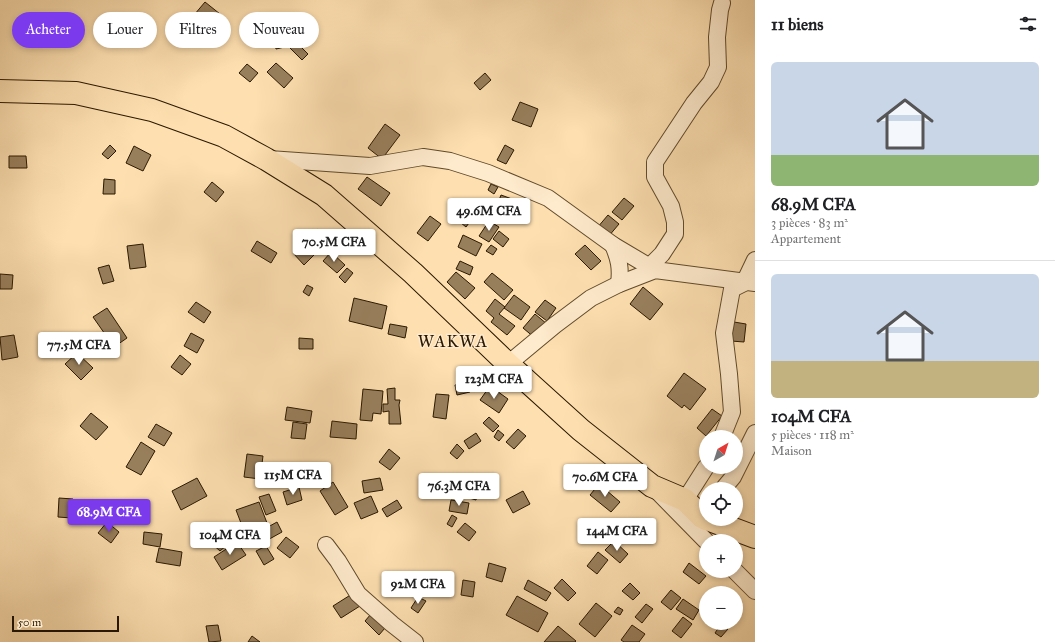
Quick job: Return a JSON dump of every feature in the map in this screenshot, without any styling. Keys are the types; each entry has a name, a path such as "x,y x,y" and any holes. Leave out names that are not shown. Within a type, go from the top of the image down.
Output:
{"highway":[{"path":"0,91 76,93 152,110 224,136 266,159 324,195 413,273 508,364 581,430 652,486 685,500 699,512"},
{"path":"726,526 755,538"}],"street":[{"path":"508,364 555,325 591,298 652,268 676,234 675,222 670,206 655,177 655,162 694,103 711,82 718,67 717,37 722,3"},
{"path":"266,159 370,166 423,157 450,161 488,173 548,198 613,245 652,268 749,283"},
{"path":"613,245 618,257 620,272 618,284"},
{"path":"749,283 755,260"},
{"path":"725,430 732,412 724,334 732,289 749,283"},
{"path":"729,482 733,477 755,433"},
{"path":"685,500 702,474"},
{"path":"652,486 699,534"},
{"path":"326,545 338,561 358,594 415,642"},
{"path":"742,578 755,591"}],"building":[{"path":"205,2 218,12 197,12"},
{"path":"290,48 302,48 308,54 302,60"},
{"path":"276,63 293,78 284,88 267,72"},
{"path":"247,64 258,73 250,82 239,73"},
{"path":"485,73 491,80 480,90 474,83"},
{"path":"520,102 538,109 531,127 512,120"},
{"path":"385,124 400,135 382,159 368,148"},
{"path":"110,145 116,151 108,159 102,154"},
{"path":"505,145 514,150 506,164 497,160"},
{"path":"134,146 151,155 143,171 126,163"},
{"path":"9,156 26,156 27,168 9,168"},
{"path":"367,177 390,193 381,206 358,189"},
{"path":"104,179 115,180 115,194 103,194"},
{"path":"212,182 224,192 216,202 204,192"},
{"path":"491,184 498,187 494,194 488,190"},
{"path":"501,195 512,199 507,213 496,208"},
{"path":"624,198 634,206 622,220 612,212"},
{"path":"469,200 480,208 466,227 455,218"},
{"path":"608,215 619,224 608,237 597,228"},
{"path":"430,216 441,224 428,241 417,233"},
{"path":"489,221 499,227 489,242 479,236"},
{"path":"317,229 329,240 304,265 293,253"},
{"path":"499,231 509,239 503,247 493,239"},
{"path":"463,235 482,244 476,256 458,247"},
{"path":"257,241 277,253 271,263 251,251"},
{"path":"143,244 146,267 130,269 127,246"},
{"path":"491,245 497,249 493,255 486,251"},
{"path":"585,245 601,261 591,270 575,254"},
{"path":"331,252 345,265 337,273 323,261"},
{"path":"460,261 473,267 470,275 456,269"},
{"path":"109,265 114,281 103,284 98,268"},
{"path":"347,268 353,273 345,283 339,277"},
{"path":"456,272 475,288 465,299 447,282"},
{"path":"492,273 513,290 504,300 484,282"},
{"path":"0,274 13,275 12,289 0,289"},
{"path":"307,285 313,288 309,296 303,292"},
{"path":"643,287 663,304 650,320 630,304"},
{"path":"514,295 530,307 521,320 504,308"},
{"path":"354,298 387,306 382,329 349,321"},
{"path":"495,299 505,307 499,314 515,326 507,335 491,322 494,318 486,311"},
{"path":"545,300 556,308 547,321 535,312"},
{"path":"196,302 211,312 204,323 188,312"},
{"path":"107,308 127,338 114,347 93,317"},
{"path":"535,314 547,324 535,338 523,328"},
{"path":"734,322 746,324 744,342 731,341"},
{"path":"390,324 407,327 405,338 388,334"},
{"path":"191,333 204,340 197,353 184,346"},
{"path":"14,335 18,357 2,360 0,337"},
{"path":"299,338 313,339 313,349 299,349"},
{"path":"77,353 93,368 81,380 65,364"},
{"path":"180,355 191,364 182,375 171,367"},
{"path":"684,373 706,389 690,410 684,405 682,408 667,396"},
{"path":"468,382 470,392 457,395 455,385"},
{"path":"490,386 508,399 499,413 480,400"},
{"path":"395,388 395,400 400,400 399,405 401,424 389,424 389,411 383,412 383,404 388,404 387,389"},
{"path":"363,389 383,391 381,414 373,413 372,421 360,420"},
{"path":"436,394 449,395 446,419 433,417"},
{"path":"287,407 312,411 310,423 285,420"},
{"path":"712,409 722,416 711,430 699,430 697,428"},
{"path":"91,413 108,427 96,440 80,426"},
{"path":"489,417 499,426 493,432 483,423"},
{"path":"332,421 357,424 356,439 330,437"},
{"path":"293,422 307,424 305,439 291,438"},
{"path":"156,424 172,433 164,446 148,437"},
{"path":"518,429 526,436 514,449 506,442"},
{"path":"498,430 504,435 499,441 494,437"},
{"path":"476,433 481,441 469,449 464,441"},
{"path":"141,442 155,451 141,475 126,467"},
{"path":"457,444 464,451 457,459 450,453"},
{"path":"389,449 400,458 390,470 379,462"},
{"path":"247,454 263,456 260,479 244,477"},
{"path":"197,478 207,496 181,510 172,491"},
{"path":"380,478 383,490 364,493 362,481"},
{"path":"333,482 348,507 335,515 320,491"},
{"path":"448,482 458,487 454,494 444,489"},
{"path":"462,483 479,488 476,500 459,495"},
{"path":"599,484 620,502 611,512 590,495"},
{"path":"299,487 302,500 287,505 283,492"},
{"path":"523,491 530,504 513,513 506,500"},
{"path":"269,494 276,511 266,515 259,497"},
{"path":"371,496 378,512 361,519 354,503"},
{"path":"59,498 73,499 72,518 58,517"},
{"path":"397,500 402,508 387,517 382,509"},
{"path":"451,500 469,503 467,514 449,511"},
{"path":"259,502 267,523 244,531 236,510"},
{"path":"452,515 457,518 452,527 447,524"},
{"path":"107,522 119,532 111,543 98,533"},
{"path":"277,522 282,532 264,542 259,532"},
{"path":"227,523 241,533 220,551 210,542"},
{"path":"465,523 476,532 469,541 457,532"},
{"path":"144,532 162,534 160,547 143,544"},
{"path":"286,537 299,547 290,558 277,548"},
{"path":"614,541 628,554 620,563 605,550"},
{"path":"237,542 246,555 222,570 214,557"},
{"path":"266,546 274,559 264,565 256,551"},
{"path":"159,548 182,552 180,566 156,562"},
{"path":"598,552 608,560 597,574 587,566"},
{"path":"489,563 506,568 502,582 486,577"},
{"path":"689,563 699,571 699,578 704,578 699,584 683,572"},
{"path":"562,579 576,593 568,601 554,588"},
{"path":"463,580 475,582 473,597 461,595"},
{"path":"528,580 551,593 546,601 524,589"},
{"path":"630,583 640,593 633,600 622,591"},
{"path":"671,590 681,598 671,610 661,602"},
{"path":"352,594 360,606 341,618 333,606"},
{"path":"517,596 548,613 538,632 506,615"},
{"path":"418,597 426,601 418,613 411,608"},
{"path":"683,599 699,610 693,620 676,609"},
{"path":"596,603 612,616 595,637 579,624"},
{"path":"646,604 653,609 642,623 635,617"},
{"path":"618,607 623,610 620,615 614,612"},
{"path":"371,614 385,628 379,635 365,621"},
{"path":"683,617 692,624 681,638 672,631"},
{"path":"218,625 221,641 209,642 206,626"},
{"path":"632,625 645,634 639,642 624,642 621,640"},
{"path":"558,626 576,641 544,642"},
{"path":"717,630 727,630 721,637 715,633"},
{"path":"252,636 260,642 248,642"}],"district":[{"name":"WAKWA","path":"453,341"}]}
